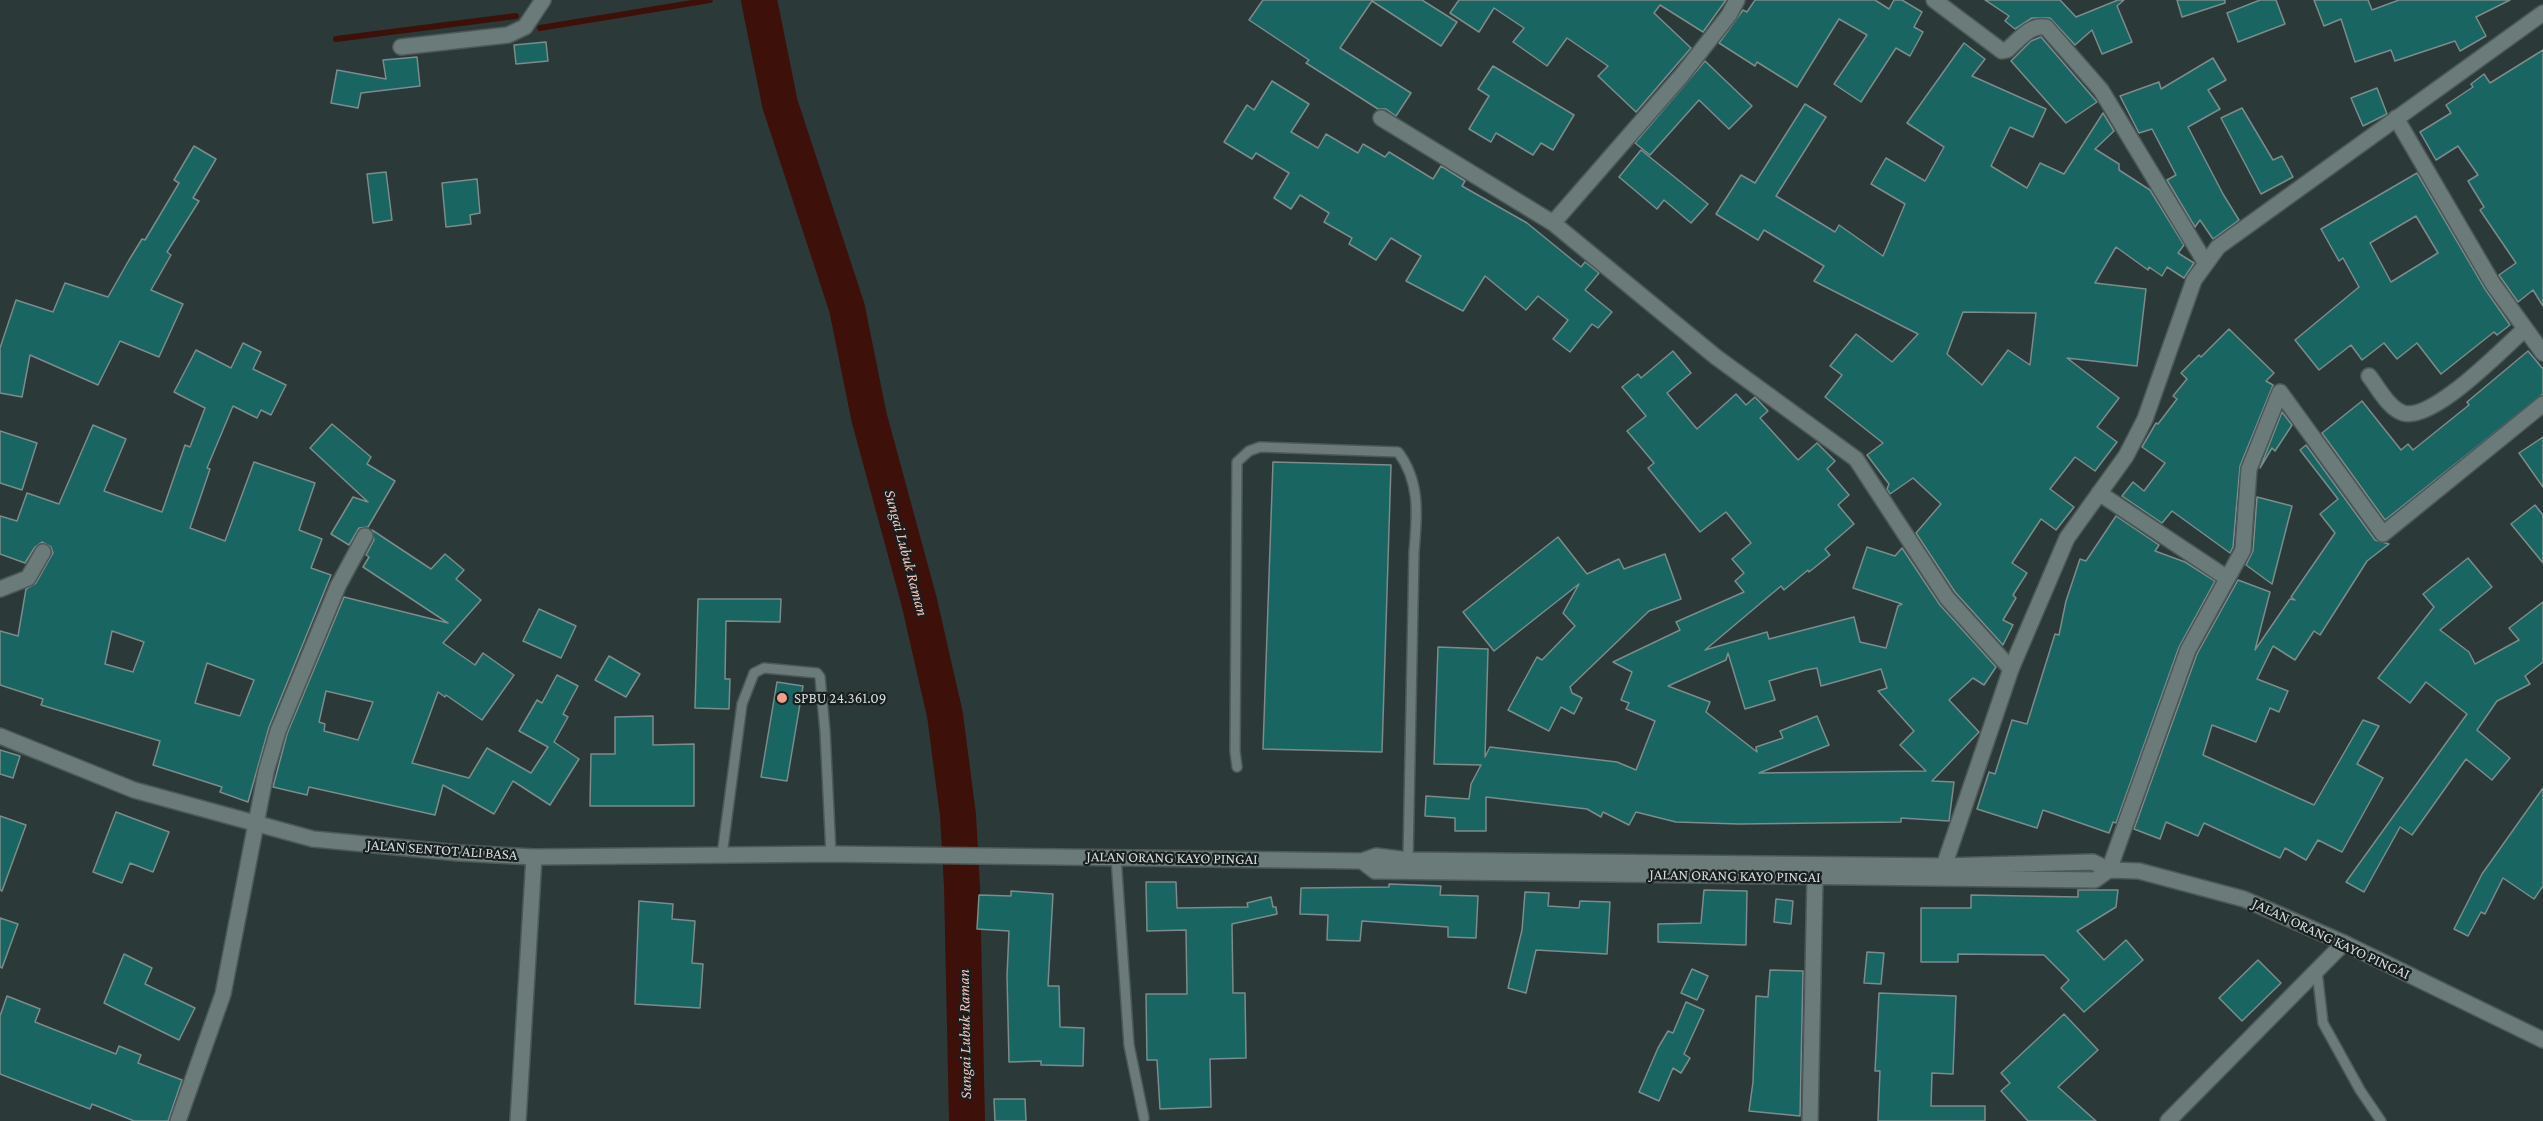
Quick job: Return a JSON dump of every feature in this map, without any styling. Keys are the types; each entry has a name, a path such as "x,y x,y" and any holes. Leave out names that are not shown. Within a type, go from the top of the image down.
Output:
{"street":[{"path":"401,47 508,35 525,27 543,0"},
{"path":"1552,223 1682,75 1729,15 1737,0"},
{"path":"1934,0 2002,51 2007,50 2032,28 2038,25 2046,27 2101,90 2205,262"},
{"path":"1944,866 2011,669 2067,538 2126,456 2145,419 2194,280 2205,262 2218,247 2543,13"},
{"path":"1381,118 1552,223 1716,357 1856,459 1947,598 2011,669"},
{"path":"2396,118 2493,284 2543,353"},
{"path":"2369,376 2395,409 2413,414 2423,413 2443,401 2526,329"},
{"path":"2109,870 2188,650 2243,550 2249,469 2280,392 2383,534 2543,404"},
{"path":"2099,493 2227,578"},
{"path":"178,1121 223,994 266,772 278,731 316,644 338,586 365,536"},
{"path":"0,589 28,578 43,552"},
{"name":"JALAN SENTOT ALI BASA","path":"0,736 134,790 313,839 534,856 902,855"},
{"name":"JALAN ORANG KAYO PINGAI","path":"902,855 1362,861 1376,856 1408,860 1944,866 2093,862 2109,870 2139,871 2244,899 2344,943 2543,1040"},
{"path":"518,1121 534,856"},
{"name":"JALAN ORANG KAYO PINGAI","path":"1362,861 1375,871 2095,880 2109,870"},
{"path":"1810,1121 1815,876"},
{"path":"2168,1121 2344,943"}],"lane":[{"path":"1238,767 1235,751 1237,462 1249,451 1260,447 1398,452 1410,471 1418,507 1408,860"},
{"path":"722,855 742,705 754,673 764,668 817,674 820,677 831,854"},
{"path":"1116,857 1129,1045 1144,1118"},
{"path":"2317,971 2323,1023 2360,1090 2381,1121"}],"building":[{"path":"1263,0 1422,0 1457,22 1441,46 1372,1 1340,48 1411,93 1396,116 1386,109 1378,109 1306,63 1309,60 1249,20"},
{"path":"1459,0 1726,0 1703,32 1660,5 1654,13 1691,48 1636,112 1598,76 1608,66 1567,38 1547,66 1513,42 1524,28 1494,8 1479,32 1450,13"},
{"path":"1755,0 1875,0 1889,9 1894,0 1902,0 1922,12 1914,27 1923,32 1910,56 1896,48 1861,102 1834,84 1867,35 1839,19 1797,87 1757,62 1755,66 1719,43 1743,10 1747,12"},
{"path":"1985,0 2060,0 2076,17 2118,0 2124,0 2117,6 2132,42 2102,54 2092,30 2075,45 2050,18 2032,18 2015,29 2005,21 2009,16"},
{"path":"2177,0 2225,0 2225,3 2182,17"},
{"path":"2260,0 2276,0 2285,24 2238,42 2227,13"},
{"path":"2314,0 2368,0 2372,10 2399,0 2510,0 2476,17 2486,36 2460,51 2455,41 2395,61 2391,50 2355,62 2341,19 2324,26"},
{"path":"2041,37 2097,102 2066,123 2011,61 2031,41"},
{"path":"546,42 548,61 516,64 514,45"},
{"path":"1964,43 1985,59 1972,76 2046,109 2033,137 2010,127 1991,166 2027,188 2040,163 2064,174 2103,113 2114,131 2095,149 2119,164 2119,170 2150,190 2184,245 2178,253 2194,263 2184,278 2167,267 2162,276 2149,267 2148,270 2116,247 2095,283 2146,289 2137,366 2067,358 2119,398 2097,427 2117,442 2095,471 2075,457 2050,489 2074,507 2056,530 2041,519 2012,563 2027,573 2013,595 2016,598 2003,620 2013,625 2003,645 1955,592 1916,533 1941,504 1913,478 1890,494 1887,489 1889,484 1867,455 1883,443 1825,397 1842,375 1830,366 1856,334 1892,362 1918,334 1814,281 1824,266 1764,230 1758,240 1716,214 1741,175 1755,183 1805,104 1826,117 1776,196 1835,232 1839,225 1883,256 1905,204 1871,184 1886,158 1925,181 1944,147 1907,123","holes":["1963,312 2036,313 2030,365 2008,350 1982,385 1947,354"]},
{"path":"2543,50 2543,306 2533,290 2518,302 2499,275 2516,263 2480,210 2484,207 2468,181 2478,175 2458,146 2436,160 2420,132 2451,113 2446,105 2473,87 2471,84 2484,74 2490,83"},
{"path":"417,57 420,86 361,93 358,108 331,103 337,70 386,79 383,60"},
{"path":"2213,58 2226,80 2208,90 2220,109 2188,127 2239,220 2213,239 2200,220 2195,227 2167,180 2176,175 2152,129 2139,133 2120,96 2159,82 2161,89"},
{"path":"1705,61 1752,106 1729,129 1699,100 1650,155 1635,143"},
{"path":"1493,66 1574,115 1553,150 1541,143 1533,155 1496,133 1491,142 1469,129 1489,96 1478,89"},
{"path":"1272,81 1309,104 1291,132 1318,148 1326,134 1358,153 1363,144 1385,157 1389,152 1433,179 1441,166 1465,181 1462,186 1527,223 1581,267 1585,262 1599,273 1585,290 1612,312 1598,328 1592,324 1570,352 1553,339 1568,320 1538,296 1526,310 1485,276 1463,311 1406,281 1421,256 1391,238 1376,260 1349,244 1352,238 1324,222 1329,213 1300,195 1291,209 1274,198 1289,173 1256,153 1252,159 1224,142 1247,105 1254,110"},
{"path":"2377,88 2387,114 2363,126 2351,98"},
{"path":"2242,108 2273,160 2282,156 2293,177 2261,194 2221,118"},
{"path":"194,146 216,159 193,198 199,201 167,252 171,255 151,290 183,304 159,357 120,341 98,385 30,355 22,397 0,393 0,348 16,300 53,312 65,283 108,297 142,239 145,240 179,183 174,180"},
{"path":"1641,150 1708,204 1691,223 1664,200 1657,209 1619,177"},
{"path":"386,172 392,220 373,223 367,174"},
{"path":"2417,173 2485,289 2510,325 2497,335 2494,332 2441,374 2417,343 2397,359 2384,343 2362,360 2351,345 2319,370 2295,340 2359,287 2343,258 2339,261 2321,229","holes":["2416,216 2438,253 2391,282 2370,243"]},
{"path":"477,179 480,213 470,215 471,224 446,227 442,183"},
{"path":"2229,329 2274,373 2266,381 2273,385 2240,466 2233,547 2230,553 2172,511 2162,523 2122,496 2133,482 2144,491 2165,463 2142,447 2156,423 2158,424 2177,399 2173,396 2187,379 2181,373"},
{"path":"243,343 261,352 253,369 286,385 271,415 261,410 257,418 233,406 207,468 210,469 190,528 225,541 254,462 315,483 299,530 322,539 311,568 331,575 269,727 248,802 220,792 222,787 153,765 160,741 41,705 43,699 0,685 0,631 18,636 26,589 36,583 53,553 51,547 42,542 35,547 25,563 0,554 0,516 17,521 27,493 59,504 93,425 126,439 104,491 162,512 185,445 190,447 205,408 174,392 196,350 231,368","holes":["112,631 144,642 133,672 105,664","207,663 254,680 240,716 195,703"]},
{"path":"1673,351 1691,373 1667,393 1697,429 1736,394 1746,405 1755,397 1768,411 1760,418 1798,460 1817,443 1835,461 1827,469 1849,495 1838,505 1854,524 1825,549 1830,555 1784,590 1781,586 1705,650 1767,632 1769,639 1854,617 1860,642 1886,648 1898,606 1902,604 1853,588 1867,547 1895,556 1902,548 1940,605 1996,667 1984,685 1973,678 1949,700 1979,732 1932,781 1954,782 1949,821 1901,818 1901,822 1739,824 1676,822 1636,812 1629,825 1603,812 1601,817 1587,809 1486,797 1486,831 1455,831 1455,818 1425,816 1426,796 1469,799 1471,784 1481,765 1434,764 1438,647 1488,649 1485,757 1490,747 1617,762 1636,770 1655,721 1626,709 1629,703 1621,700 1632,672 1613,662 1680,630 1676,622 1744,592 1735,581 1744,573 1732,559 1751,543 1726,512 1700,532 1648,468 1654,463 1627,431 1646,416 1622,387 1638,374 1641,378","holes":["1728,653 1745,709 1775,700 1769,681 1806,670 1817,668 1821,686 1881,669 1887,688 1878,691 1914,731 1900,745 1926,771 1759,773 1829,745 1817,716 1780,731 1783,738 1756,747 1757,752 1706,712 1710,702 1668,686 1726,660"]},
{"path":"2528,351 2543,369 2543,394 2385,520 2322,433 2362,401 2401,450 2408,444 2413,450 2469,405 2467,402"},
{"path":"2282,412 2292,425 2275,451 2272,448 2260,468"},
{"path":"332,424 371,457 367,464 395,481 368,527 359,528 349,545 331,534 353,497 368,502 310,448"},
{"path":"0,431 37,443 22,490 0,483"},
{"path":"2543,437 2543,487 2519,453"},
{"path":"2306,445 2375,540 2389,544 2367,561 2320,635 2314,631 2295,660 2273,646 2257,679 2288,691 2279,712 2270,708 2256,742 2212,725 2203,755 2314,805 2363,720 2379,726 2357,764 2383,778 2342,852 2318,840 2306,860 2285,848 2280,858 2204,823 2198,836 2166,822 2160,839 2134,829 2197,654 2238,580 2270,592 2255,650 2290,599 2295,600 2291,597 2335,533 2320,514 2338,499 2300,450"},
{"path":"1273,462 1391,465 1382,752 1263,749"},
{"path":"2257,497 2292,506 2272,584 2246,565 2253,551"},
{"path":"2535,505 2543,515 2543,563 2511,524"},
{"path":"2116,516 2159,545 2155,551 2185,562 2215,581 2179,647 2116,823 2113,822 2109,833 2043,810 2037,828 1977,809 1989,772 1995,774 2012,720 2027,724 2055,634 2059,635 2066,601 2080,559 2086,561"},
{"path":"372,530 431,569 445,554 464,570 456,579 481,600 443,643 475,665 483,653 514,675 482,720 438,692 412,763 469,778 487,748 531,773 548,747 519,731 537,700 542,703 557,675 578,686 563,714 568,717 554,742 579,759 550,805 513,781 494,814 443,785 435,815 309,787 307,795 273,787 287,734 344,597 448,623 363,567 374,540","holes":["326,691 373,702 358,740 324,731 325,724 319,722"]},
{"path":"1558,537 1587,574 1619,559 1624,569 1665,554 1681,599 1649,611 1570,687 1572,693 1582,698 1574,714 1561,707 1549,731 1508,710 1537,657 1542,660 1575,626 1563,613 1579,584 1494,651 1463,612"},
{"path":"2468,558 2492,587 2440,630 2469,652 2475,664 2519,640 2509,628 2543,602 2543,662 2525,676 2530,684 2497,701 2477,730 2510,758 2492,780 2466,759 2412,835 2400,827 2364,892 2346,882 2467,714 2426,682 2410,703 2378,678 2434,607 2423,594"},
{"path":"698,599 781,599 780,622 726,621 725,679 730,679 729,709 695,708"},
{"path":"539,609 576,626 561,658 523,641"},
{"path":"609,656 640,674 626,697 595,680"},
{"path":"777,682 803,686 787,781 761,777"},
{"path":"653,716 653,745 694,744 694,806 590,806 591,754 615,754 615,717"},
{"path":"0,750 20,756 13,778 0,774"},
{"path":"2543,788 2543,886 2534,899 2503,878 2485,914 2481,912 2468,936 2454,929 2482,874"},
{"path":"116,812 169,832 153,872 130,863 122,883 93,872"},
{"path":"0,816 26,825 2,891 0,890"},
{"path":"1146,882 1176,882 1177,908 1248,907 1247,903 1271,897 1273,907 1276,907 1277,914 1232,924 1233,993 1245,993 1246,1058 1210,1059 1211,1107 1160,1109 1157,1060 1147,1060 1146,994 1187,994 1186,930 1147,931"},
{"path":"1389,884 1441,886 1440,895 1478,896 1476,938 1448,937 1448,927 1362,921 1360,941 1327,940 1328,915 1300,914 1301,888 1389,887"},
{"path":"1704,890 1747,891 1746,945 1658,942 1658,924 1701,923"},
{"path":"2078,890 2118,890 2116,907 2077,931 2104,960 2126,940 2143,960 2084,1012 2061,988 2069,980 2044,955 1958,954 1958,962 1921,962 1921,908 1971,908 1971,895 2078,897"},
{"path":"1011,891 1053,894 1048,986 1059,986 1060,1027 1084,1028 1083,1066 1041,1065 1041,1061 1009,1062 1007,976 1009,931 977,929 979,895 1011,896"},
{"path":"1525,892 1549,893 1548,906 1579,908 1580,901 1610,902 1607,954 1536,950 1526,993 1508,988 1522,930"},
{"path":"1776,899 1793,901 1791,924 1774,922"},
{"path":"639,901 673,904 672,919 695,921 692,963 703,964 700,1008 635,1004"},
{"path":"0,918 18,924 2,968 0,967"},
{"path":"1867,952 1884,953 1881,984 1864,983"},
{"path":"124,954 152,968 145,984 195,1008 179,1040 104,1003"},
{"path":"2258,960 2281,983 2242,1021 2219,998"},
{"path":"1692,969 1708,976 1697,1000 1681,993"},
{"path":"1770,970 1803,971 1800,1116 1749,1111 1753,1082 1756,996 1768,997"},
{"path":"1879,993 1956,996 1953,1074 1932,1073 1931,1106 1985,1106 1985,1121 1878,1121 1880,1071 1875,1071"},
{"path":"7,996 40,1009 35,1022 116,1054 119,1046 141,1055 138,1063 182,1080 168,1121 134,1121 92,1104 90,1109 0,1074 0,1016"},
{"path":"1686,1002 1704,1010 1684,1054 1690,1058 1681,1073 1673,1068 1659,1101 1639,1092 1658,1048 1668,1031 1673,1033"},
{"path":"2064,1014 2098,1050 2058,1087 2096,1121 2028,1121 2001,1091 2010,1083 2001,1073"},
{"path":"994,1099 1025,1099 1026,1121 995,1121"}],"waterway":[{"path":"540,28 710,0"},
{"name":"Sungai Lubuk Raman","path":"759,0 780,104 847,308 869,417 919,601 945,715 958,815 962,887 967,1121"},
{"path":"336,39 516,16"}],"place":[{"name":"SPBU 24.361.09","path":"782,698"}]}
